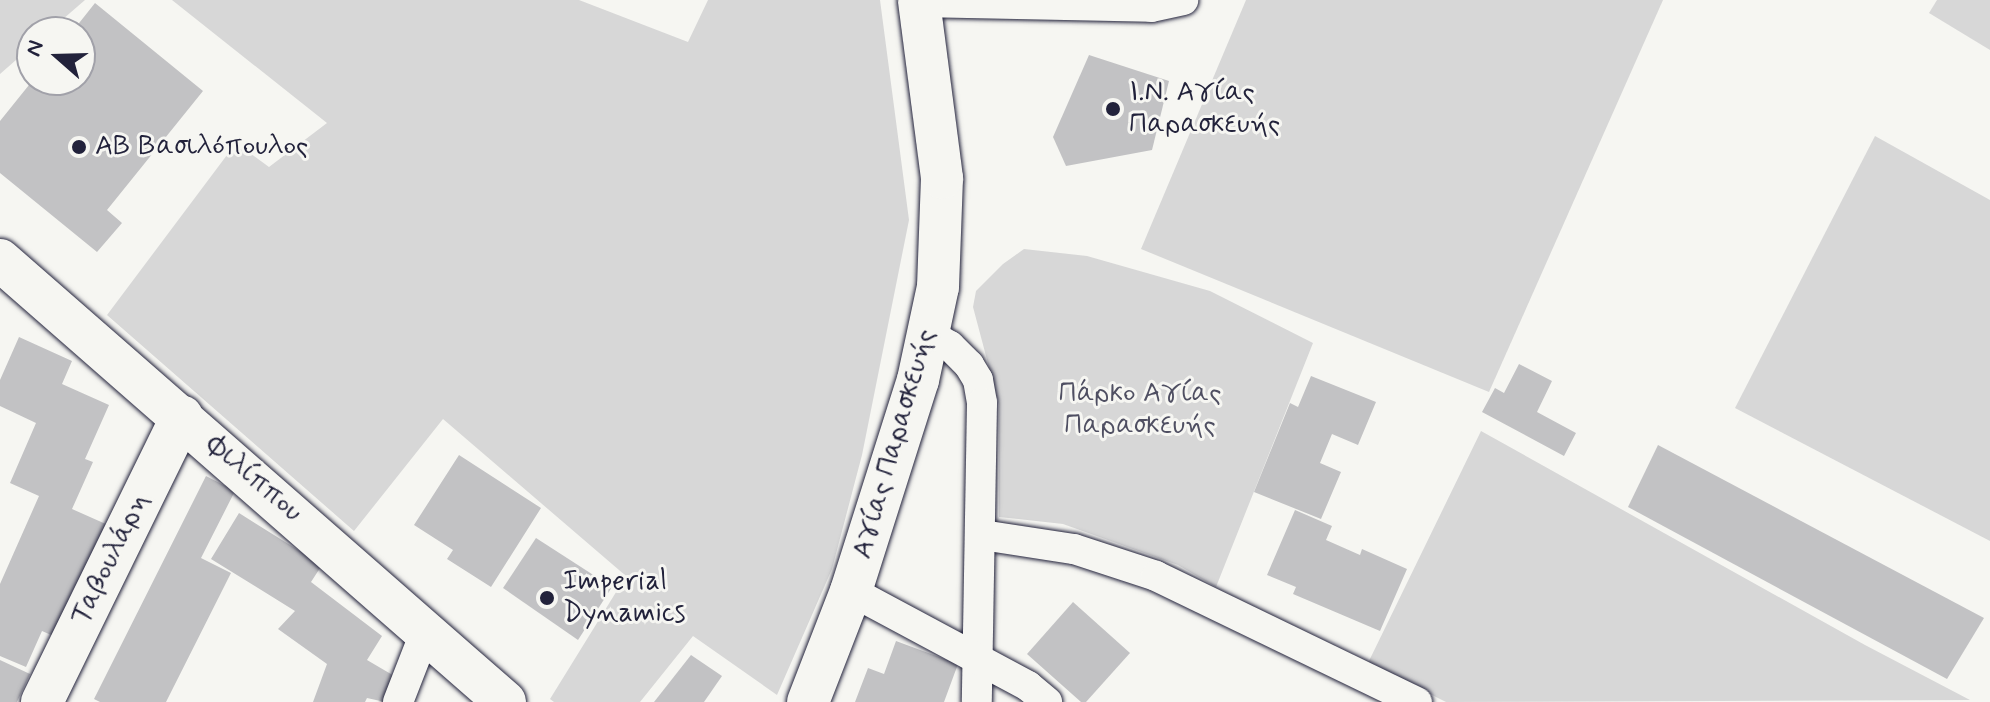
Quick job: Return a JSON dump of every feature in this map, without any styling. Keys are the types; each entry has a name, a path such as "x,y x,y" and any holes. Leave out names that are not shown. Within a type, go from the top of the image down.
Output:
{"street":[{"path":"919,1 1151,7 1183,0"},
{"name":"Αγίας Παρασκευής","path":"808,702 851,591 929,334 938,287 942,178 919,1"},
{"name":"Φιλίππου","path":"0,260 182,416 505,702"},
{"path":"929,334 950,346 969,365 978,380 982,403 977,702"},
{"name":"Ταβουλάρη","path":"42,702 182,416"},
{"path":"982,535 1074,549 1156,576 1417,702"},
{"path":"851,591 980,659 1047,702"},
{"path":"398,702 426,630"}],"green space":[{"path":"0,0 85,0 66,16 16,16 16,60 0,74"},
{"path":"172,0 579,0 688,42 708,0 880,0 909,220 862,455 832,569 777,695 693,636 640,702 554,702 550,699 626,576 443,419 354,531 107,315 236,143 269,167 327,123"},
{"path":"1246,0 1663,0 1489,392 1141,249"},
{"path":"1937,0 1990,0 1990,50 1929,13"},
{"path":"1875,136 1990,200 1990,541 1735,408"},
{"name":"Πάρκο Αγίας Παρασκευής","path":"1024,249 1087,256 1210,291 1313,343 1216,587 1178,565 1063,524 999,517 999,405 973,307 976,291 1003,264"},
{"path":"1481,431 1865,645 1970,700 1446,702 1368,663"}],"building":[{"name":"ΑΒ Βασιλόπουλος","path":"95,3 203,91 107,210 122,223 97,252 0,173 0,121 20,96 96,96 96,16 85,16"},
{"name":"Ι.Ν. Αγίας Παρασκευής","path":"1089,55 1169,81 1152,150 1066,166 1053,137"},
{"path":"19,337 72,361 62,384 109,405 85,459 93,462 72,509 108,525 58,638 42,631 26,667 0,656 0,584 39,496 10,483 36,423 0,406 0,380"},
{"path":"1519,364 1552,381 1537,412 1576,433 1564,456 1482,412 1495,388 1504,393"},
{"path":"1311,376 1376,402 1358,445 1332,434 1320,463 1341,472 1321,519 1254,492 1290,403 1298,407"},
{"path":"1658,445 1984,618 1947,679 1628,507"},
{"path":"459,455 541,508 491,587 447,559 453,550 414,525"},
{"path":"206,476 235,491 201,558 231,573 166,702 100,702 94,699"},
{"path":"1295,510 1332,526 1326,540 1360,555 1362,549 1407,569 1380,631 1293,594 1296,587 1267,575"},
{"path":"239,513 322,565 311,582 382,636 367,660 396,677 385,702 367,698 365,702 313,702 327,664 278,629 295,611 211,559"},
{"path":"536,538 612,587 578,640 503,588"},
{"path":"1073,602 1130,653 1086,702 1081,702 1027,654"},
{"path":"896,641 958,664 944,702 855,702 868,668 884,674"},
{"path":"691,655 722,676 704,702 654,702"},
{"path":"0,660 30,674 17,702 0,702"}],"place":[{"name":"Ι.Ν. Αγίας Παρασκευής","path":"1113,109"},
{"name":"ΑΒ Βασιλόπουλος","path":"79,147"},
{"name":"Imperial Dynamics","path":"547,598"}]}
